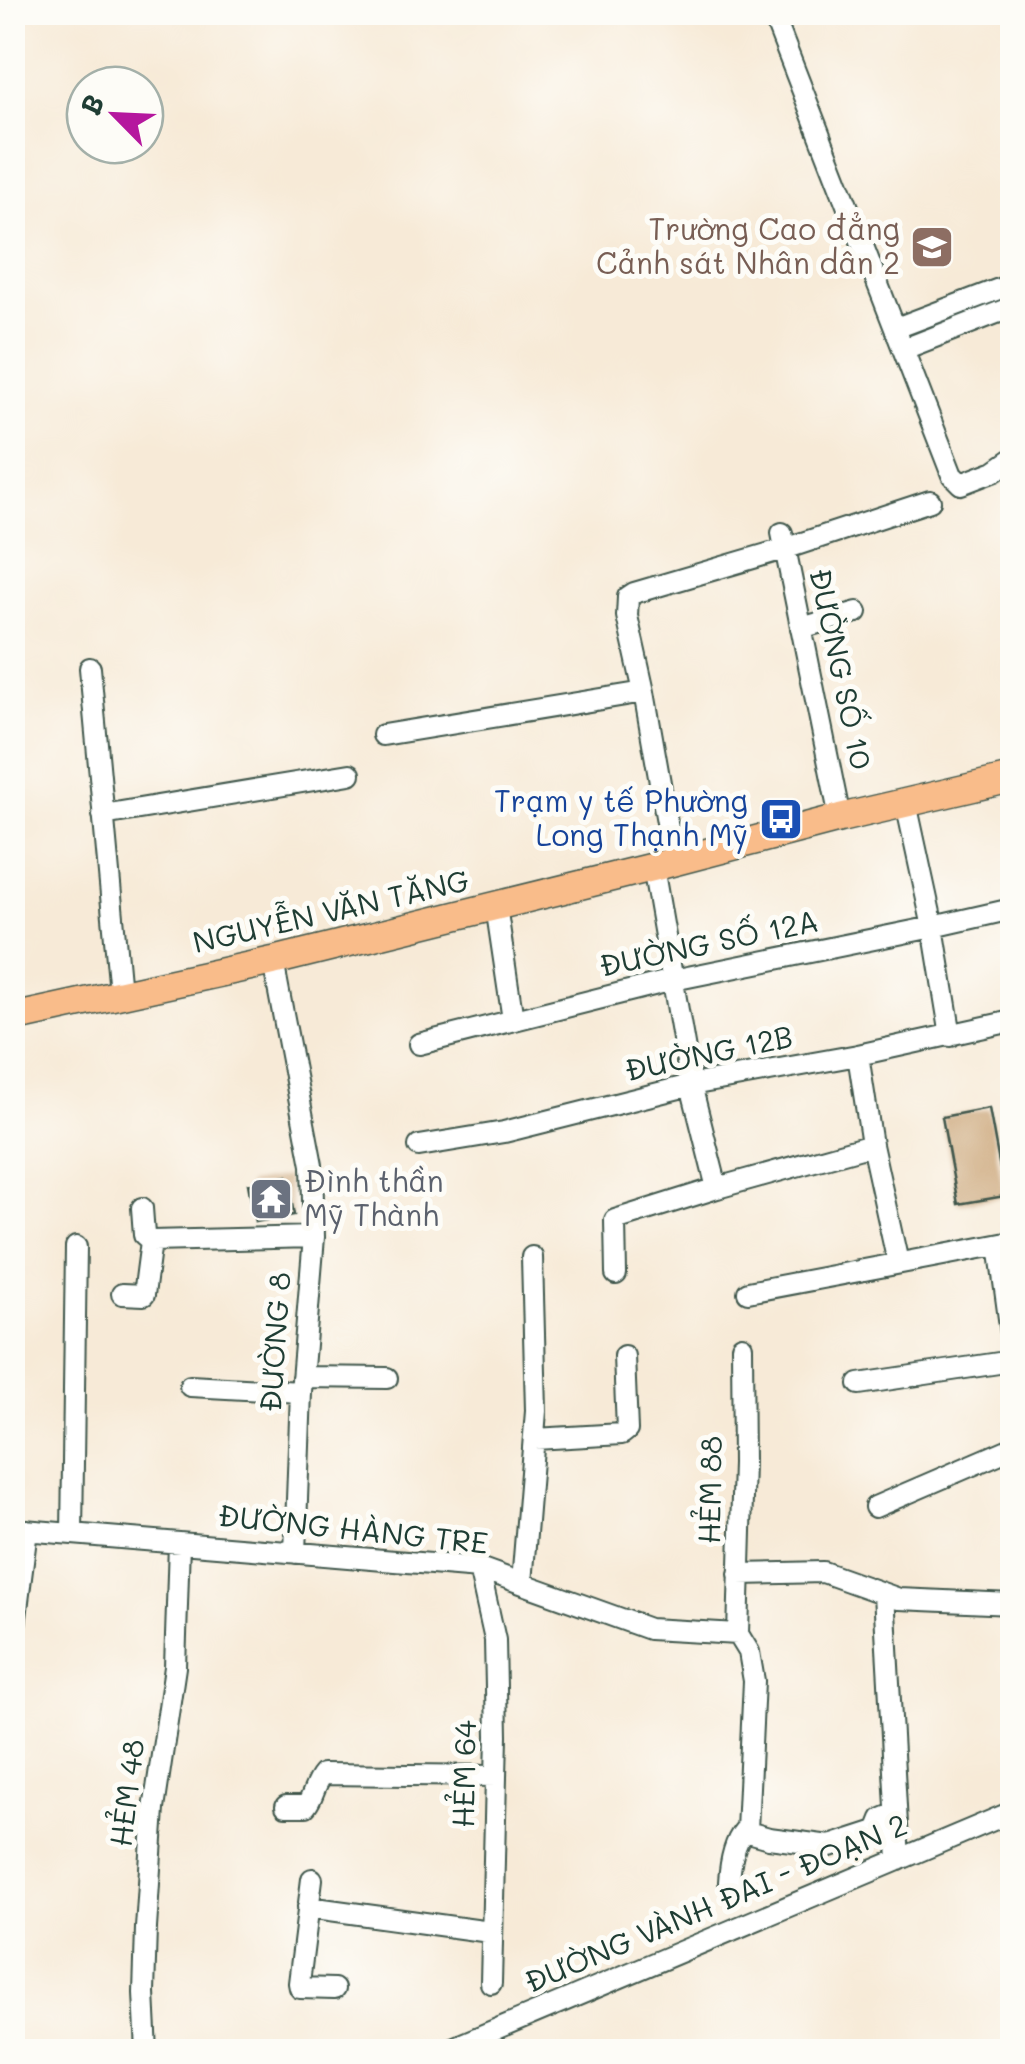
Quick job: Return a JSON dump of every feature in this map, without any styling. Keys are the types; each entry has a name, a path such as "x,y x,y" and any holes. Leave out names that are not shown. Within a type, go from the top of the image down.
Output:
{"main road":[{"name":"NGUYỄN VĂN TĂNG","path":"12,1018 272,960 1012,778"}],"street":[{"path":"772,12 952,475 961,484 995,471 1012,459"},
{"path":"896,328 1012,284"},
{"path":"904,349 1012,307"},
{"path":"717,1188 691,1085 672,980 644,692 627,616 628,597 783,541 930,501"},
{"name":"ĐƯỜNG SỐ 10","path":"783,541 840,818"},
{"path":"801,628 857,612"},
{"path":"90,668 120,994"},
{"path":"383,734 644,692"},
{"path":"104,815 350,774"},
{"path":"906,802 934,928 951,1036"},
{"path":"496,906 513,1020"},
{"name":"ĐƯỜNG SỐ 12A","path":"419,1044 672,980 1012,909"},
{"name":"ĐƯỜNG 8","path":"272,960 312,1165 314,1237 302,1384 295,1552"},
{"name":"ĐƯỜNG 12B","path":"419,1146 504,1132 691,1085 1012,1022"},
{"path":"858,1055 872,1145 898,1264"},
{"path":"616,1274 615,1220 872,1145"},
{"path":"142,1208 144,1235 151,1241 314,1237"},
{"path":"122,1294 144,1295 151,1241"},
{"path":"748,1292 1006,1243 1012,1341"},
{"path":"72,1534 76,1248"},
{"path":"522,1584 536,1411 532,1257"},
{"name":"HẺM 88","path":"738,1634 742,1346"},
{"path":"535,1439 622,1434 627,1430 624,1356"},
{"path":"859,1384 1012,1361"},
{"path":"190,1386 387,1378"},
{"path":"876,1507 1012,1448"},
{"path":"12,1649 20,1529"},
{"name":"ĐƯỜNG HÀNG TRE","path":"20,1529 480,1568 649,1629 738,1634"},
{"name":"HẺM 48","path":"148,2052 144,1993 146,1928 154,1809 175,1667 179,1542"},
{"name":"HẺM 64","path":"480,1568 495,1640 491,1983"},
{"path":"740,1574 823,1572 899,1599 1012,1604"},
{"path":"884,1594 898,1860"},
{"path":"738,1634 749,1652 754,1681 747,1830"},
{"path":"286,1806 306,1806 323,1774 496,1776"},
{"name":"ĐƯỜNG VÀNH ĐAI - ĐOẠN 2","path":"444,2052 1012,1812"},
{"path":"728,1882 742,1832 830,1846 873,1832 882,1819 896,1814"},
{"path":"312,1879 298,1983 300,1988 334,1989"},
{"path":"308,1907 490,1932"}],"building":[{"path":"989,1108 1005,1196 958,1204 942,1117"},
{"name":"Đình thần Mỹ Thành","path":"287,1176 294,1215 255,1222 248,1184"}],"place":[{"name":"Trường Cao đẳng Cảnh sát Nhân dân 2","path":"932,247"},
{"name":"Trạm y tế Phường Long Thạnh Mỹ","path":"781,819"},
{"name":"Đình thần Mỹ Thành","path":"271,1199"}]}
